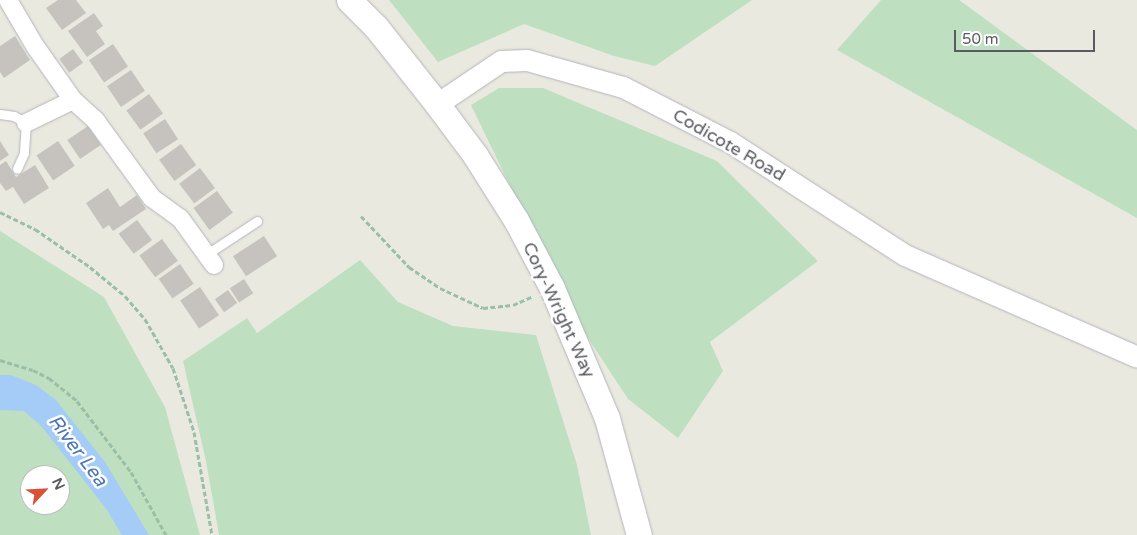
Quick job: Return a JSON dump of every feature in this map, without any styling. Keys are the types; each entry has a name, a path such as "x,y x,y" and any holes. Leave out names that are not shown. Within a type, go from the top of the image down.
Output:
{"main road":[{"path":"349,0 376,27 437,104"},
{"name":"Cory-Wright Way","path":"437,104 475,154 516,220 552,288 607,418 639,535"}],"street":[{"path":"8,0 35,46 73,100 96,121 152,198 180,218 211,259"},
{"name":"Codicote Road","path":"437,104 501,61 527,60 623,87 730,142 905,255 1137,357"},
{"path":"26,123 73,100"}],"lane":[{"path":"0,114 14,116 26,123 24,153 17,169"},
{"path":"211,259 257,221"}],"path":[{"path":"0,212 35,230 90,267 125,296 145,319 174,368 194,432 212,535"},
{"path":"361,216 409,266 440,288 483,308 513,305 552,288"},
{"path":"0,360 33,370 49,378 78,401 131,472 166,535"}],"green space":[{"path":"389,0 752,0 655,66 614,56 524,24 438,62"},
{"path":"881,0 959,0 1137,130 1137,218 837,50"},
{"path":"499,88 543,88 717,161 818,261 710,342 723,371 678,438 628,399 571,312 471,105"},
{"path":"0,231 104,297 165,407 200,535 0,535"},
{"path":"360,260 398,302 453,326 536,335 577,465 591,535 219,535 206,461 183,361 247,318 257,333"}],"water":[{"name":"River Lea","path":"0,375 11,375 36,385 56,400 105,462 149,535 122,535 107,510 42,427 24,411 0,410"}],"building":[{"path":"58,0 76,0 86,13 62,30 46,8"},
{"path":"94,13 103,26 96,31 105,44 87,57 68,31"},
{"path":"15,36 30,60 4,78 0,72 0,46"},
{"path":"113,44 128,66 104,83 89,60"},
{"path":"73,49 83,63 69,73 59,59"},
{"path":"131,70 145,91 121,107 107,86"},
{"path":"149,94 163,113 140,130 126,110"},
{"path":"165,119 178,139 156,153 143,133"},
{"path":"88,126 101,145 80,159 67,140"},
{"path":"0,141 9,155 0,161"},
{"path":"58,141 75,166 53,180 36,156"},
{"path":"181,144 196,165 174,181 159,160"},
{"path":"6,161 16,177 35,165 49,188 24,204 13,187 6,191 0,183 0,165"},
{"path":"200,168 215,188 194,204 179,184"},
{"path":"108,188 120,207 137,195 146,209 113,231 109,225 103,229 86,203"},
{"path":"217,191 233,213 209,230 194,208"},
{"path":"137,220 152,240 134,254 119,234"},
{"path":"264,236 277,256 246,276 233,256"},
{"path":"162,239 178,261 155,277 139,255"},
{"path":"180,264 194,284 172,299 159,279"},
{"path":"244,279 253,293 239,303 230,288"},
{"path":"200,287 219,315 199,329 180,300"},
{"path":"228,290 237,303 224,312 215,299"}]}
